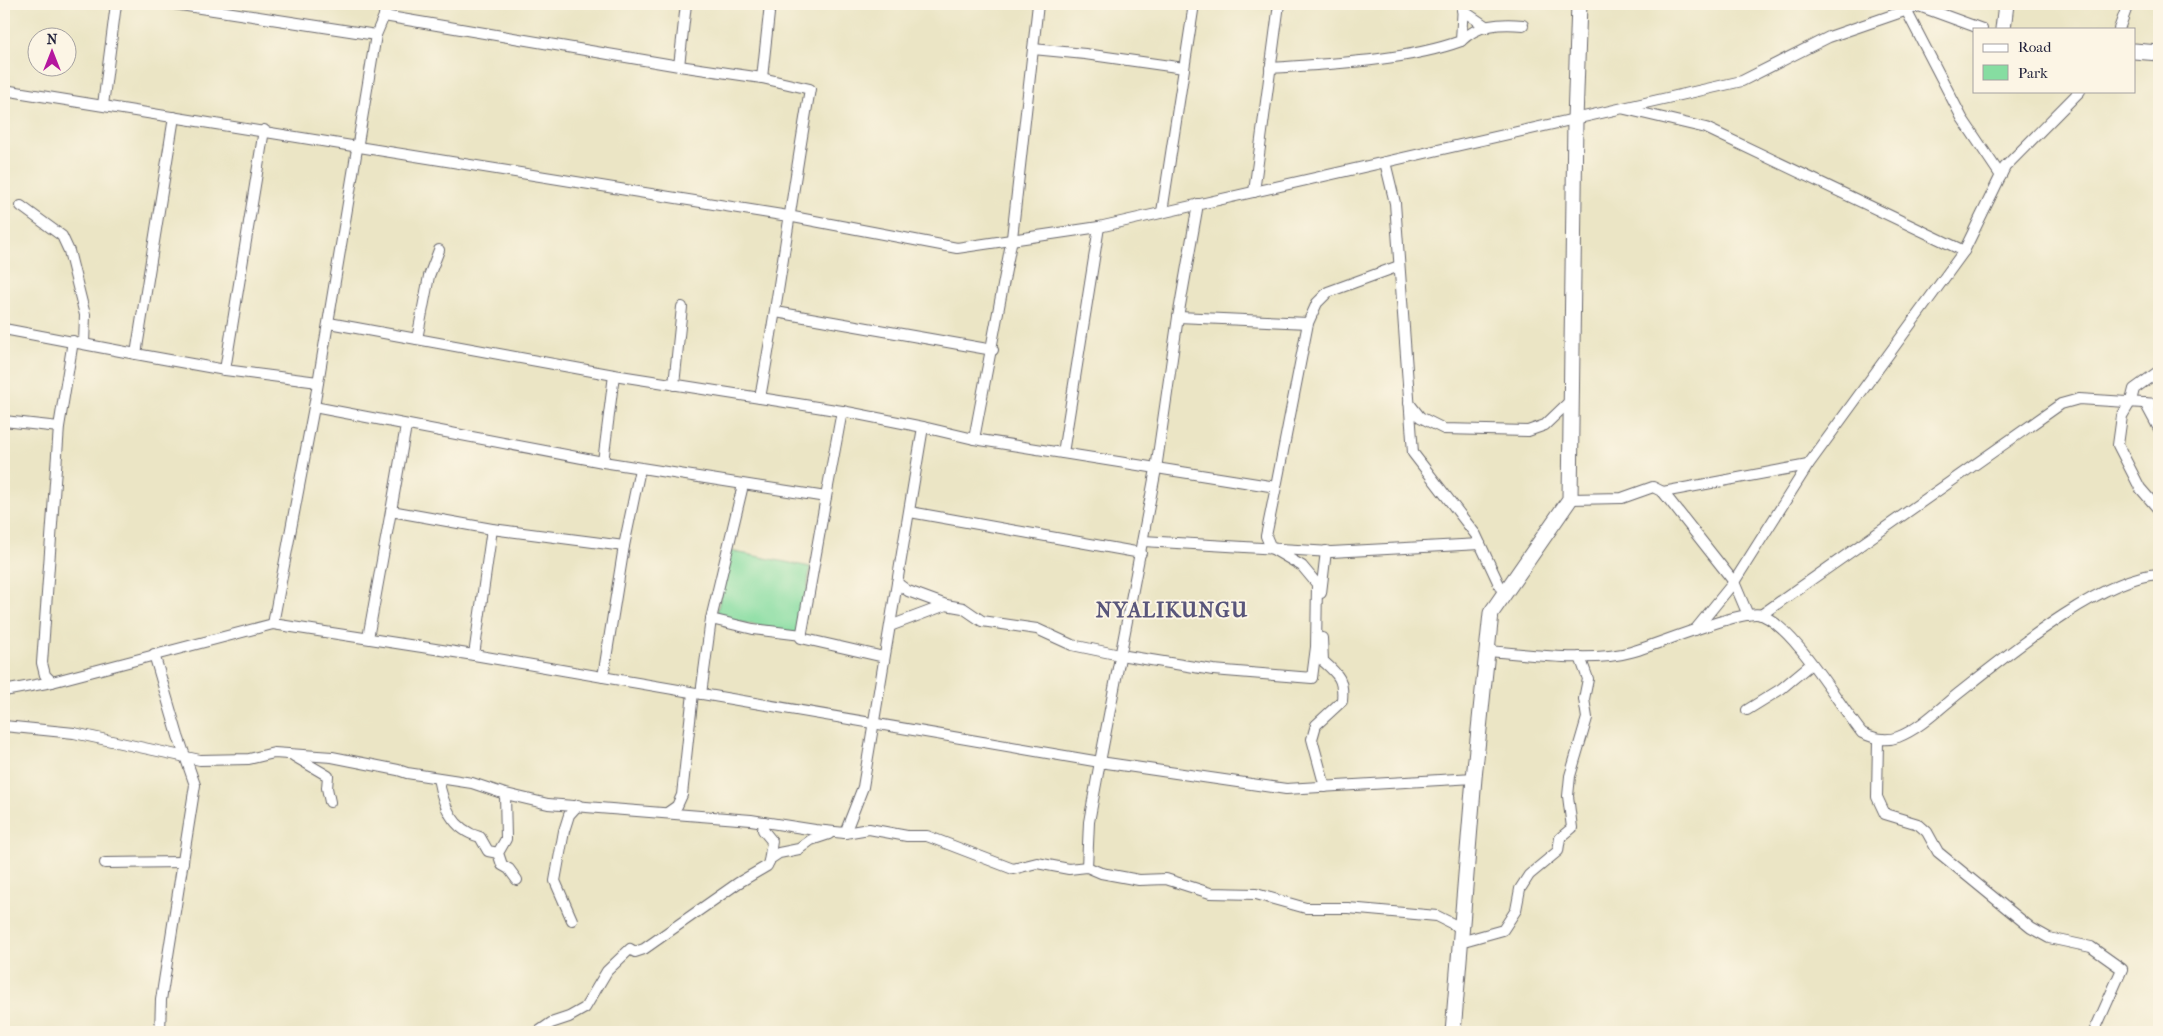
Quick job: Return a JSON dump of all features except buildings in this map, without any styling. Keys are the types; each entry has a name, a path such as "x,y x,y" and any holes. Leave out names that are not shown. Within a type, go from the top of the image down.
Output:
{"street":[{"path":"103,105 116,4"},
{"path":"174,4 376,35"},
{"path":"273,624 360,146 376,35 384,16 385,4"},
{"path":"679,66 686,4"},
{"path":"762,78 770,4"},
{"path":"974,439 993,350 1012,238 1038,4"},
{"path":"1162,212 1194,4"},
{"path":"1254,192 1279,4"},
{"path":"1453,1032 1474,778 1491,612 1570,499 1575,120 1579,4"},
{"path":"2003,28 2006,4"},
{"path":"2119,28 2128,4"},
{"path":"4,90 264,130 788,216 957,248 1012,238 1099,227 1742,81 1829,38 1903,7 1919,6 1979,28"},
{"path":"1461,41 1462,7"},
{"path":"1462,7 1487,27"},
{"path":"1903,7 1962,118 2001,176"},
{"path":"384,16 679,66 762,78 810,90 788,216 776,312 760,398"},
{"path":"1270,68 1343,63 1441,48 1461,41 1471,32 1487,27 1502,23 1523,25"},
{"path":"1034,49 1184,68"},
{"path":"2136,51 2159,53"},
{"path":"1695,630 1734,582 1808,465 1964,251 2005,166 2079,92"},
{"path":"1623,108 1706,128 1964,251"},
{"path":"136,354 174,117"},
{"path":"225,370 264,130"},
{"path":"1385,162 1395,203 1413,453 1476,535 1504,595"},
{"path":"1087,867 1089,822 1156,469 1178,317 1198,204"},
{"path":"20,206 62,236 70,251 85,315 84,344"},
{"path":"1063,453 1099,227"},
{"path":"417,339 429,276 439,250"},
{"path":"898,583 908,591 946,605 963,608 982,621 1037,629 1072,645 1198,669 1312,678 1316,647 1317,584 1302,566 1272,548 1266,536 1308,323 1317,303 1328,292 1399,266"},
{"path":"674,385 682,307"},
{"path":"776,312 993,350"},
{"path":"1178,317 1308,323"},
{"path":"329,323 614,375 842,411 974,439 1276,487"},
{"path":"4,329 225,370 318,382"},
{"path":"52,682 45,675 42,663 58,427 73,341"},
{"path":"2159,371 2134,389 2131,401 2122,416 2118,445 2140,488 2159,510"},
{"path":"603,462 614,375"},
{"path":"1487,651 1580,657 1629,653 1695,630 1748,615 1761,615 2061,404 2079,399 2159,404"},
{"path":"1409,403 1420,417 1444,429 1528,432 1545,425 1571,400"},
{"path":"2145,403 2159,429"},
{"path":"314,407 640,469 826,497"},
{"path":"842,411 801,638 884,657"},
{"path":"4,421 58,427"},
{"path":"368,638 406,426"},
{"path":"840,832 863,787 924,427"},
{"path":"1663,492 1808,465"},
{"path":"603,677 624,546 640,469"},
{"path":"667,813 677,806 682,795 697,694 711,619 743,484"},
{"path":"1570,499 1622,498 1653,487 1663,492 1734,582 1748,615"},
{"path":"391,511 492,529 624,546"},
{"path":"910,512 1141,552"},
{"path":"474,655 492,529"},
{"path":"1143,541 1326,551 1480,544"},
{"path":"1325,787 1312,739 1316,725 1342,701 1344,685 1336,673 1323,661 1321,590 1326,551"},
{"path":"1761,615 1793,638 1862,733 1878,740 1896,738 1914,729 2001,659 2092,597 2142,575 2159,574"},
{"path":"890,626 946,605"},
{"path":"711,619 753,629 802,635"},
{"path":"4,691 52,682 273,624 474,655 873,725 1100,762 1286,789 1474,778"},
{"path":"154,654 195,785 161,1000 160,1032"},
{"path":"538,1032 551,1023 569,1017 585,1008 607,971 622,954 630,949 635,952 644,949 738,883 767,866 779,853 799,849 811,840 840,832 869,829 907,836 927,836 1013,869 1037,863 1069,869 1087,867 1100,873 1139,880 1166,879 1210,892 1256,894 1306,908 1348,908 1437,916 1460,935 1502,930 1516,910 1520,889 1529,875 1558,851 1560,838 1572,828 1568,796 1570,776 1587,718 1584,699 1588,678 1580,657"},
{"path":"1747,710 1781,689 1812,664"},
{"path":"4,726 74,733 186,758 222,761 274,753 338,757 352,762 472,783 505,794 548,804 693,815 840,832"},
{"path":"1878,740 1877,798 1885,814 1918,824 1927,832 1938,852 2031,928 2049,938 2091,947 2122,969 2094,1032"},
{"path":"291,755 328,776 327,788 330,802"},
{"path":"438,778 442,802 455,824 466,834 480,837 488,851 498,853"},
{"path":"505,794 506,839 498,853 502,865 509,869 517,880"},
{"path":"682,795 693,815"},
{"path":"572,920 555,881 569,815 578,805"},
{"path":"764,822 763,830 772,842 769,862"},
{"path":"106,863 183,862"}],"green space":[{"path":"730,551 810,567 802,635 716,617"}],"district":[{"name":"NYALIKUNGU","path":"1172,610"}]}
